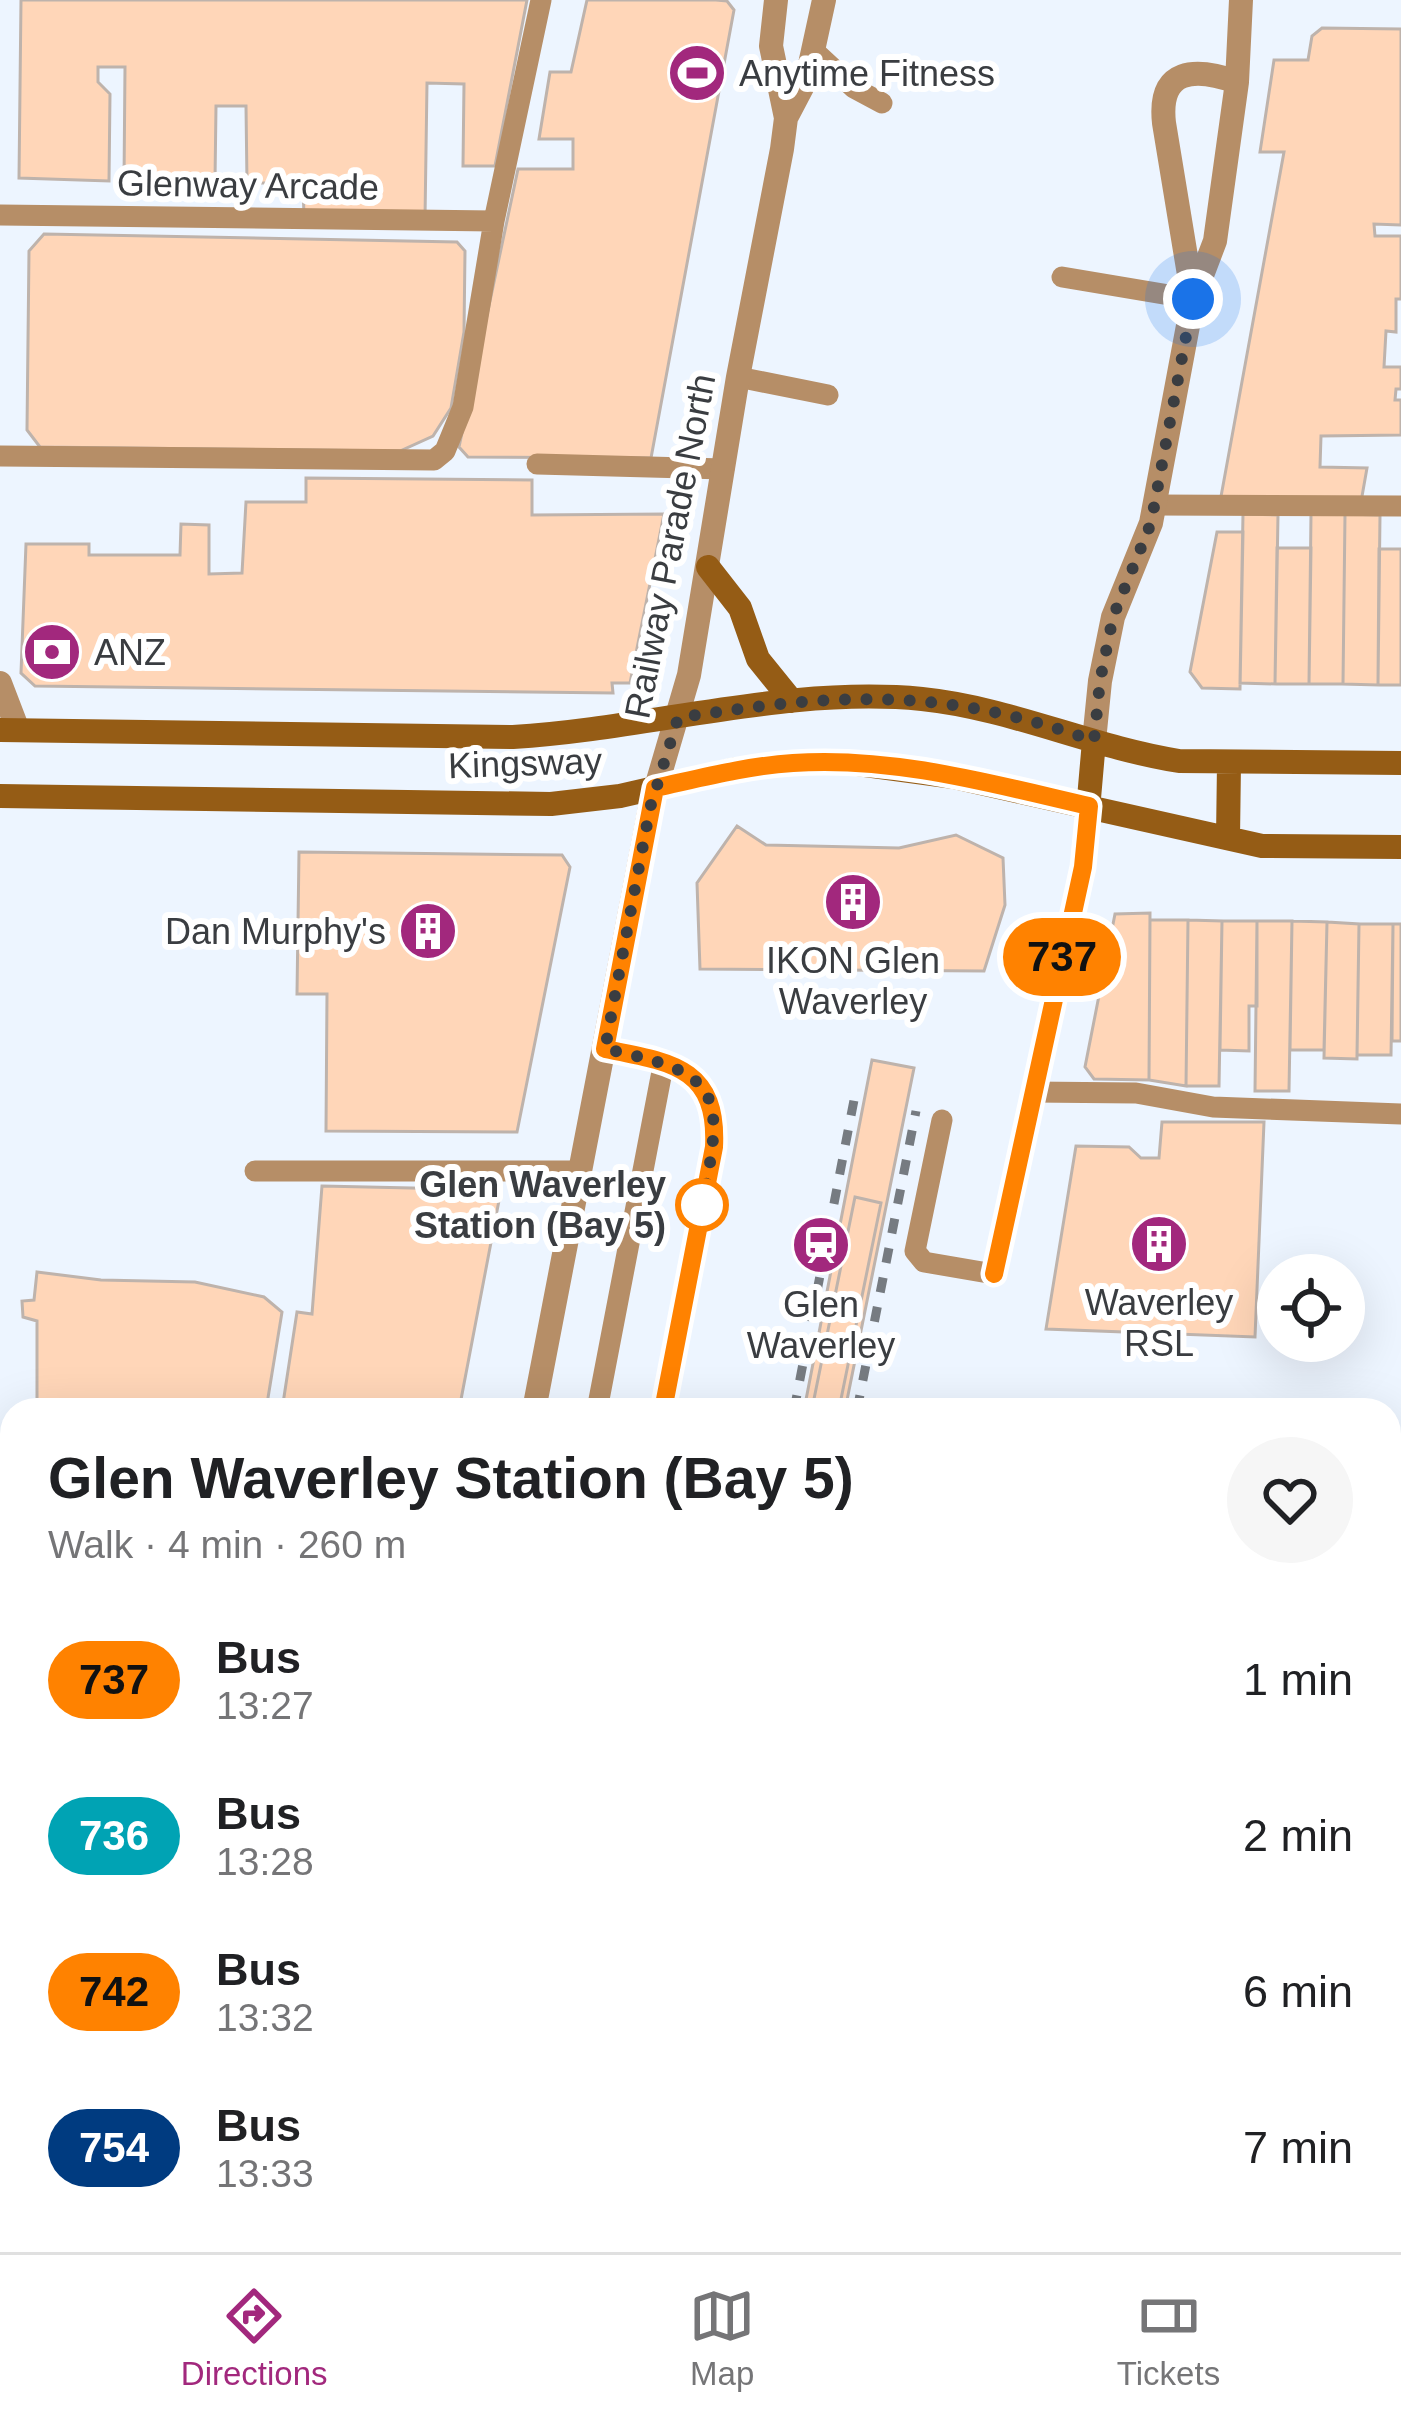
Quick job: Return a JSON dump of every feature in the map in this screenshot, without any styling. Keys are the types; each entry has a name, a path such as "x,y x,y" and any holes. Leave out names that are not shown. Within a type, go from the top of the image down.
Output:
{"street":[{"name":"Railway Parade North","path":"776,0 771,46 785,118"},
{"name":"Railway Parade North","path":"536,1398 655,788 678,718 708,567 785,118 807,77 824,0"},
{"path":"994,1274 1083,867 1100,681 1113,617 1155,505 1193,299 1215,241 1237,82 1241,0"},
{"path":"1193,299 1164,123 1164,96 1178,78 1195,73 1237,82"},
{"path":"708,567 740,608 758,659 793,701"},
{"path":"0,683 9,730"},
{"name":"Kingsway","path":"9,730 471,738 560,735 793,701 900,698 943,702 1048,725 1148,757 1229,763 1401,763"},
{"name":"Kingsway","path":"0,796 550,804 753,767 843,762 914,770 1262,845 1401,847"},
{"path":"1228,838 1229,763"}],"lane":[{"path":"0,456 434,460 445,451 463,407 494,221 541,0"},
{"path":"813,50 854,88 882,103"},
{"name":"Glenway Arcade","path":"0,214 494,221"},
{"path":"1062,277 1193,299"},
{"path":"738,377 828,395"},
{"path":"537,464 724,469"},
{"path":"1155,505 1401,506"},
{"path":"605,1049 664,1061 704,1089 716,1118 665,1398"},
{"path":"599,1398 664,1061"},
{"path":"1033,1092 1136,1093 1213,1107 1401,1114"},
{"path":"942,1120 915,1251 925,1262 994,1274"},
{"path":"255,1171 581,1171"}],"building":[{"path":"21,0 527,0 495,166 463,166 464,84 427,83 425,219 304,217 303,183 247,183 246,106 216,106 215,181 124,181 125,67 98,67 98,82 110,94 109,181 19,178"},
{"path":"587,0 716,0 727,1 734,10 651,458 468,457 459,447 518,169 573,169 573,139 539,139 550,72 571,72"},
{"path":"1322,28 1401,29 1401,225 1374,224 1375,236 1401,236 1401,299 1396,299 1396,332 1386,331 1384,367 1401,367 1401,389 1396,389 1395,400 1401,400 1401,435 1321,436 1320,467 1367,468 1361,502 1220,502 1284,152 1260,152 1274,60 1308,60 1312,36"},
{"path":"44,234 457,242 465,251 464,332 451,408 433,436 400,451 40,447 27,430 29,251"},
{"path":"306,478 532,480 532,515 664,514 630,683 612,683 613,693 35,686 21,673 26,544 89,544 89,555 180,555 181,524 209,525 209,574 242,573 246,502 306,502"},
{"path":"1243,514 1278,515 1275,684 1240,683"},
{"path":"1311,514 1345,514 1343,684 1309,684"},
{"path":"1345,514 1380,515 1378,685 1343,684"},
{"path":"1217,532 1243,532 1240,689 1202,688 1190,672"},
{"path":"1277,548 1311,548 1309,684 1275,684"},
{"path":"1379,549 1401,549 1401,685 1378,685"},
{"name":"IKON Glen Waverley","path":"737,826 766,845 899,848 956,835 1003,858 1005,905 984,971 700,969 697,883"},
{"name":"Dan Murphy's","path":"299,852 562,855 570,867 517,1132 326,1131 327,994 297,994"},
{"path":"1150,913 1149,1080 1094,1079 1085,1067 1115,914"},
{"path":"1150,920 1188,920 1186,1086 1149,1080"},
{"path":"1188,920 1222,921 1219,1086 1186,1086"},
{"path":"1222,921 1257,921 1257,1006 1249,1006 1249,1051 1220,1050"},
{"path":"1257,921 1292,921 1289,1091 1255,1091"},
{"path":"1292,921 1327,922 1324,1050 1290,1050"},
{"path":"1327,922 1359,924 1357,1059 1324,1058"},
{"path":"1359,924 1393,924 1391,1055 1357,1055"},
{"path":"1393,924 1401,924 1401,1041 1392,1041"},
{"path":"872,1060 914,1068 847,1398 841,1398 881,1203 855,1197 814,1398 806,1398"},
{"name":"Waverley RSL","path":"1162,1122 1264,1122 1255,1337 1046,1329 1076,1146 1129,1147 1141,1158 1159,1158"},
{"path":"322,1186 501,1190 461,1398 284,1398 297,1312 312,1314"},
{"path":"855,1197 881,1203 841,1398 814,1398"},
{"path":"37,1272 101,1280 195,1282 264,1297 282,1312 268,1398 37,1398 37,1321 23,1317 22,1301 34,1300"}],"railway":[{"path":"796,1398 855,1095"},
{"path":"859,1398 916,1111"}],"bus line":[{"name":"737","path":"665,1398 716,1118 704,1089 685,1074 664,1061 605,1049 655,788 774,764 843,762 914,770 1089,806 1083,867 994,1274"}],"place":[{"name":"Anytime Fitness","path":"697,73"},
{"name":"ANZ","path":"52,652"},
{"name":"IKON Glen Waverley","path":"853,902"},
{"name":"Dan Murphy's","path":"428,931"},
{"name":"Glen Waverley Station (Bay 5)","path":"702,1205"},
{"name":"Waverley RSL","path":"1159,1244"},
{"name":"Glen Waverley","path":"821,1245"}],"route":[{"path":"702,1205 716,1118 704,1089 664,1061 605,1049 650,808 678,718 793,701 918,699 1017,717 1094,741 1113,617 1151,523 1193,299"}]}
